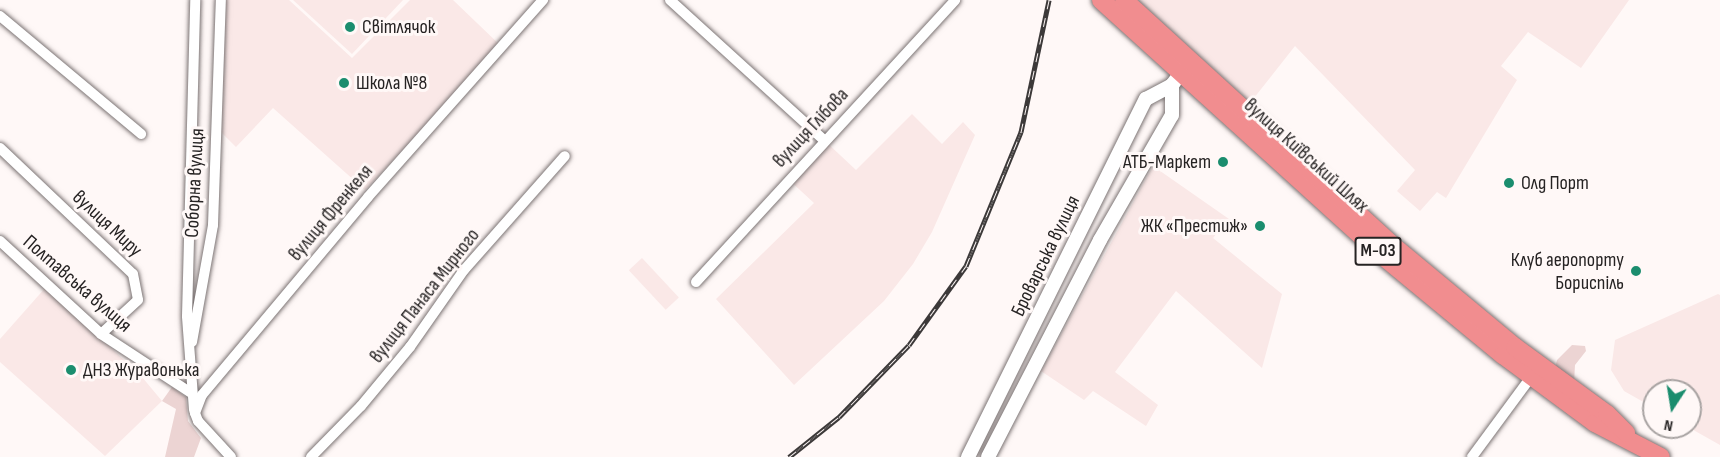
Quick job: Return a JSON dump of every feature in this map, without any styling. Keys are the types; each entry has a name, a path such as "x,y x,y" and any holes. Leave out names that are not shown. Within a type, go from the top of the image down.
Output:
{"highway":[{"name":"вулиця Київський Шлях","path":"1101,0 1384,256 1535,371 1595,423 1634,441 1661,457"},
{"name":"вулиця Київський Шлях","path":"1124,0 1181,73"}],"street":[{"name":"Соборна вулиця","path":"195,0 188,366 195,413"},
{"name":"Соборна вулиця","path":"188,366 213,225 221,0"},
{"name":"вулиця Френкеля","path":"195,413 197,402 218,374 368,197 543,0"},
{"path":"670,0 824,140"},
{"name":"вулиця Глібова","path":"696,282 955,0"},
{"path":"0,16 141,134"},
{"name":"Броварська вулиця","path":"968,457 1146,99 1181,73"},
{"name":"Броварська вулиця","path":"988,457 1100,240 1172,115 1181,73"},
{"name":"вулиця Миру","path":"0,148 134,274 138,300 101,334"},
{"name":"вулиця Панаса Мирного","path":"311,457 361,406 410,347 464,270 565,156"},
{"name":"Полтавська вулиця","path":"0,241 101,334 191,393"},
{"path":"1472,457 1535,371"},
{"path":"195,413 204,430 231,457"}],"shaded area":[{"name":"Школа №8","path":"226,0 289,0 352,58 410,0 453,0 501,46 365,190 273,108 236,147 221,132"},
{"name":"Світлячок","path":"293,0 403,0 352,54"},
{"path":"1137,0 1629,0 1581,68 1528,32 1501,66 1517,80 1446,198 1437,192 1420,211 1397,191 1415,170 1295,46 1250,103"},
{"path":"912,114 942,144 963,122 975,135 932,232 913,264 884,301 794,385 716,299 814,203 788,179 824,140 856,170"},
{"path":"1153,166 1229,219 1213,238 1282,294 1262,368 1176,291 1115,372 1158,405 1146,426 1093,391 1084,400 1041,371"},
{"path":"642,258 679,297 666,310 629,270"},
{"name":"ДНЗ Журавонька","path":"46,287 142,377 162,401 105,456 0,362 0,339"},
{"path":"1720,295 1720,445 1702,435 1702,379 1642,379 1642,401 1624,391 1611,370 1615,340"},
{"path":"1572,345 1585,346 1586,351 1575,365 1574,383 1555,368 1557,360"},
{"path":"172,387 186,397 188,421 201,438 194,457 165,457 176,409 162,401"}],"railway":[{"path":"789,457 839,417 909,345 966,266 1021,132 1049,0"}],"place":[{"name":"Світлячок","path":"350,27"},
{"name":"Школа №8","path":"344,83"},
{"name":"АТБ-Маркет","path":"1223,162"},
{"name":"Олд Порт","path":"1509,183"},
{"name":"ЖК «Престиж»","path":"1260,226"},
{"name":"Клуб аеропорту Бориспіль","path":"1636,271"},
{"name":"ДНЗ Журавонька","path":"71,370"}]}
